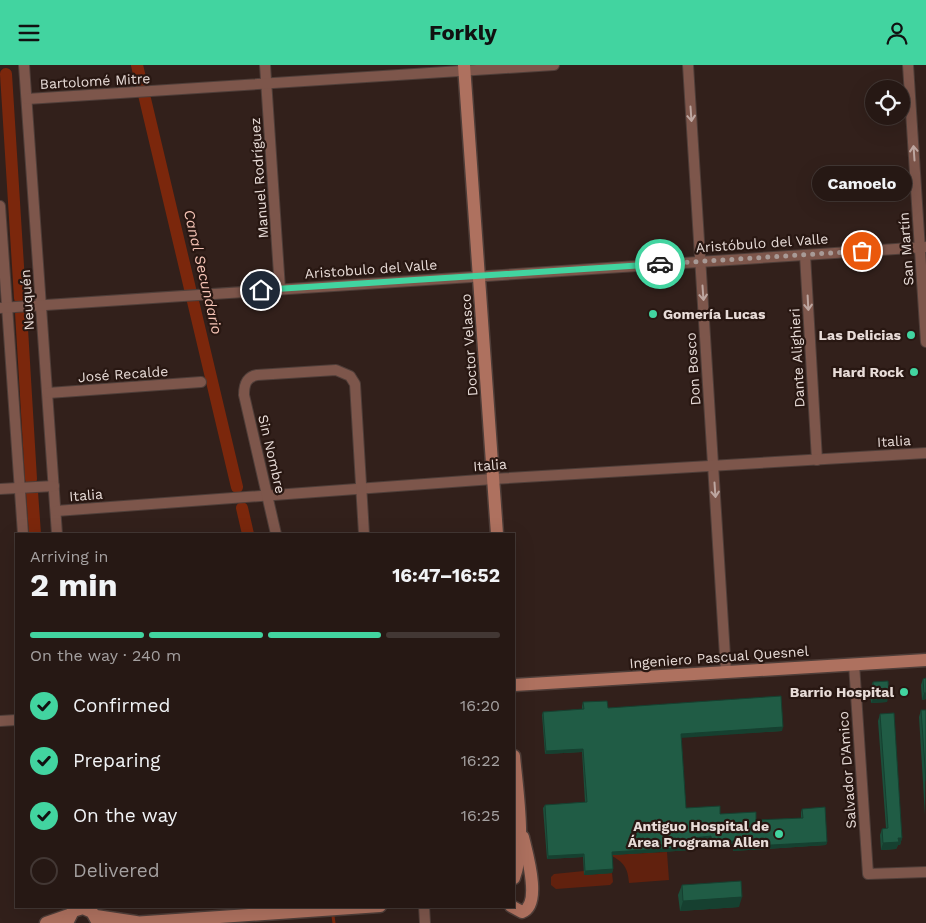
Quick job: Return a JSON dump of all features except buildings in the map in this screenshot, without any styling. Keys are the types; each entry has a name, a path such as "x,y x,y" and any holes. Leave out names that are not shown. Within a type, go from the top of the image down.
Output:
{"main road":[{"name":"Doctor Velasco","path":"465,68 497,533"},
{"name":"Ingeniero Pascual Quesnel","path":"515,685 926,660"},
{"path":"515,769 519,823 532,886 531,905 515,911"},
{"path":"515,874 519,823"},
{"path":"515,879 522,877 528,880 532,886"},
{"path":"46,923 83,908 94,914 135,923 348,908"}],"street":[{"name":"Neuquén","path":"24,65 57,533"},
{"name":"Manuel Rodríguez","path":"266,65 280,289"},
{"name":"Bartolomé Mitre","path":"26,99 160,92 465,68 554,65"},
{"name":"Don Bosco","path":"688,65 726,672"},
{"name":"San Martín","path":"908,65 923,247 926,342"},
{"path":"0,206 4,308 23,533"},
{"name":"Aristóbulo del Valle","path":"479,275 923,247"},
{"name":"Dante Alighieri","path":"804,255 817,460"},
{"name":"Aristobulo del Valle","path":"41,305 479,275"},
{"path":"4,308 41,305"},
{"name":"Sin Nombre","path":"276,533 244,395 246,380 257,375 336,370 350,376 355,389 361,489"},
{"name":"José Recalde","path":"48,393 201,382"},
{"name":"Italia","path":"56,511 493,479 926,453"},
{"name":"Italia","path":"0,489 54,486"},
{"path":"361,489 364,533"},
{"name":"Salvador D'Amico","path":"854,664 868,874 926,872"},
{"path":"0,721 15,720"},
{"path":"424,908 425,923"}],"shaded area":[{"path":"667,852 669,880 629,883 628,873 624,866 619,860 610,855"},
{"path":"584,871 585,875 612,873 613,882 610,885 556,889 551,885 551,877 554,874"}],"waterway":[{"name":"Canal Secundario","path":"137,65 237,487"},
{"path":"6,74 20,298"},
{"path":"21,312 31,479"},
{"path":"32,492 35,533"},
{"name":"Canal Secundario","path":"242,508 248,533"},
{"name":"Canal Secundario","path":"333,916 334,923"}],"way so far":[{"path":"660,264 862,251"}],"place":[{"name":"Camoelo","path":"862,251"},
{"name":"Gomería Lucas","path":"653,314"},
{"name":"Las Delicias","path":"911,335"},
{"name":"Hard Rock","path":"914,372"},
{"name":"Barrio Hospital","path":"904,692"},
{"name":"Antiguo Hospital de Área Programa Allen","path":"779,834"}],"route":[{"path":"261,290 660,264"}]}
